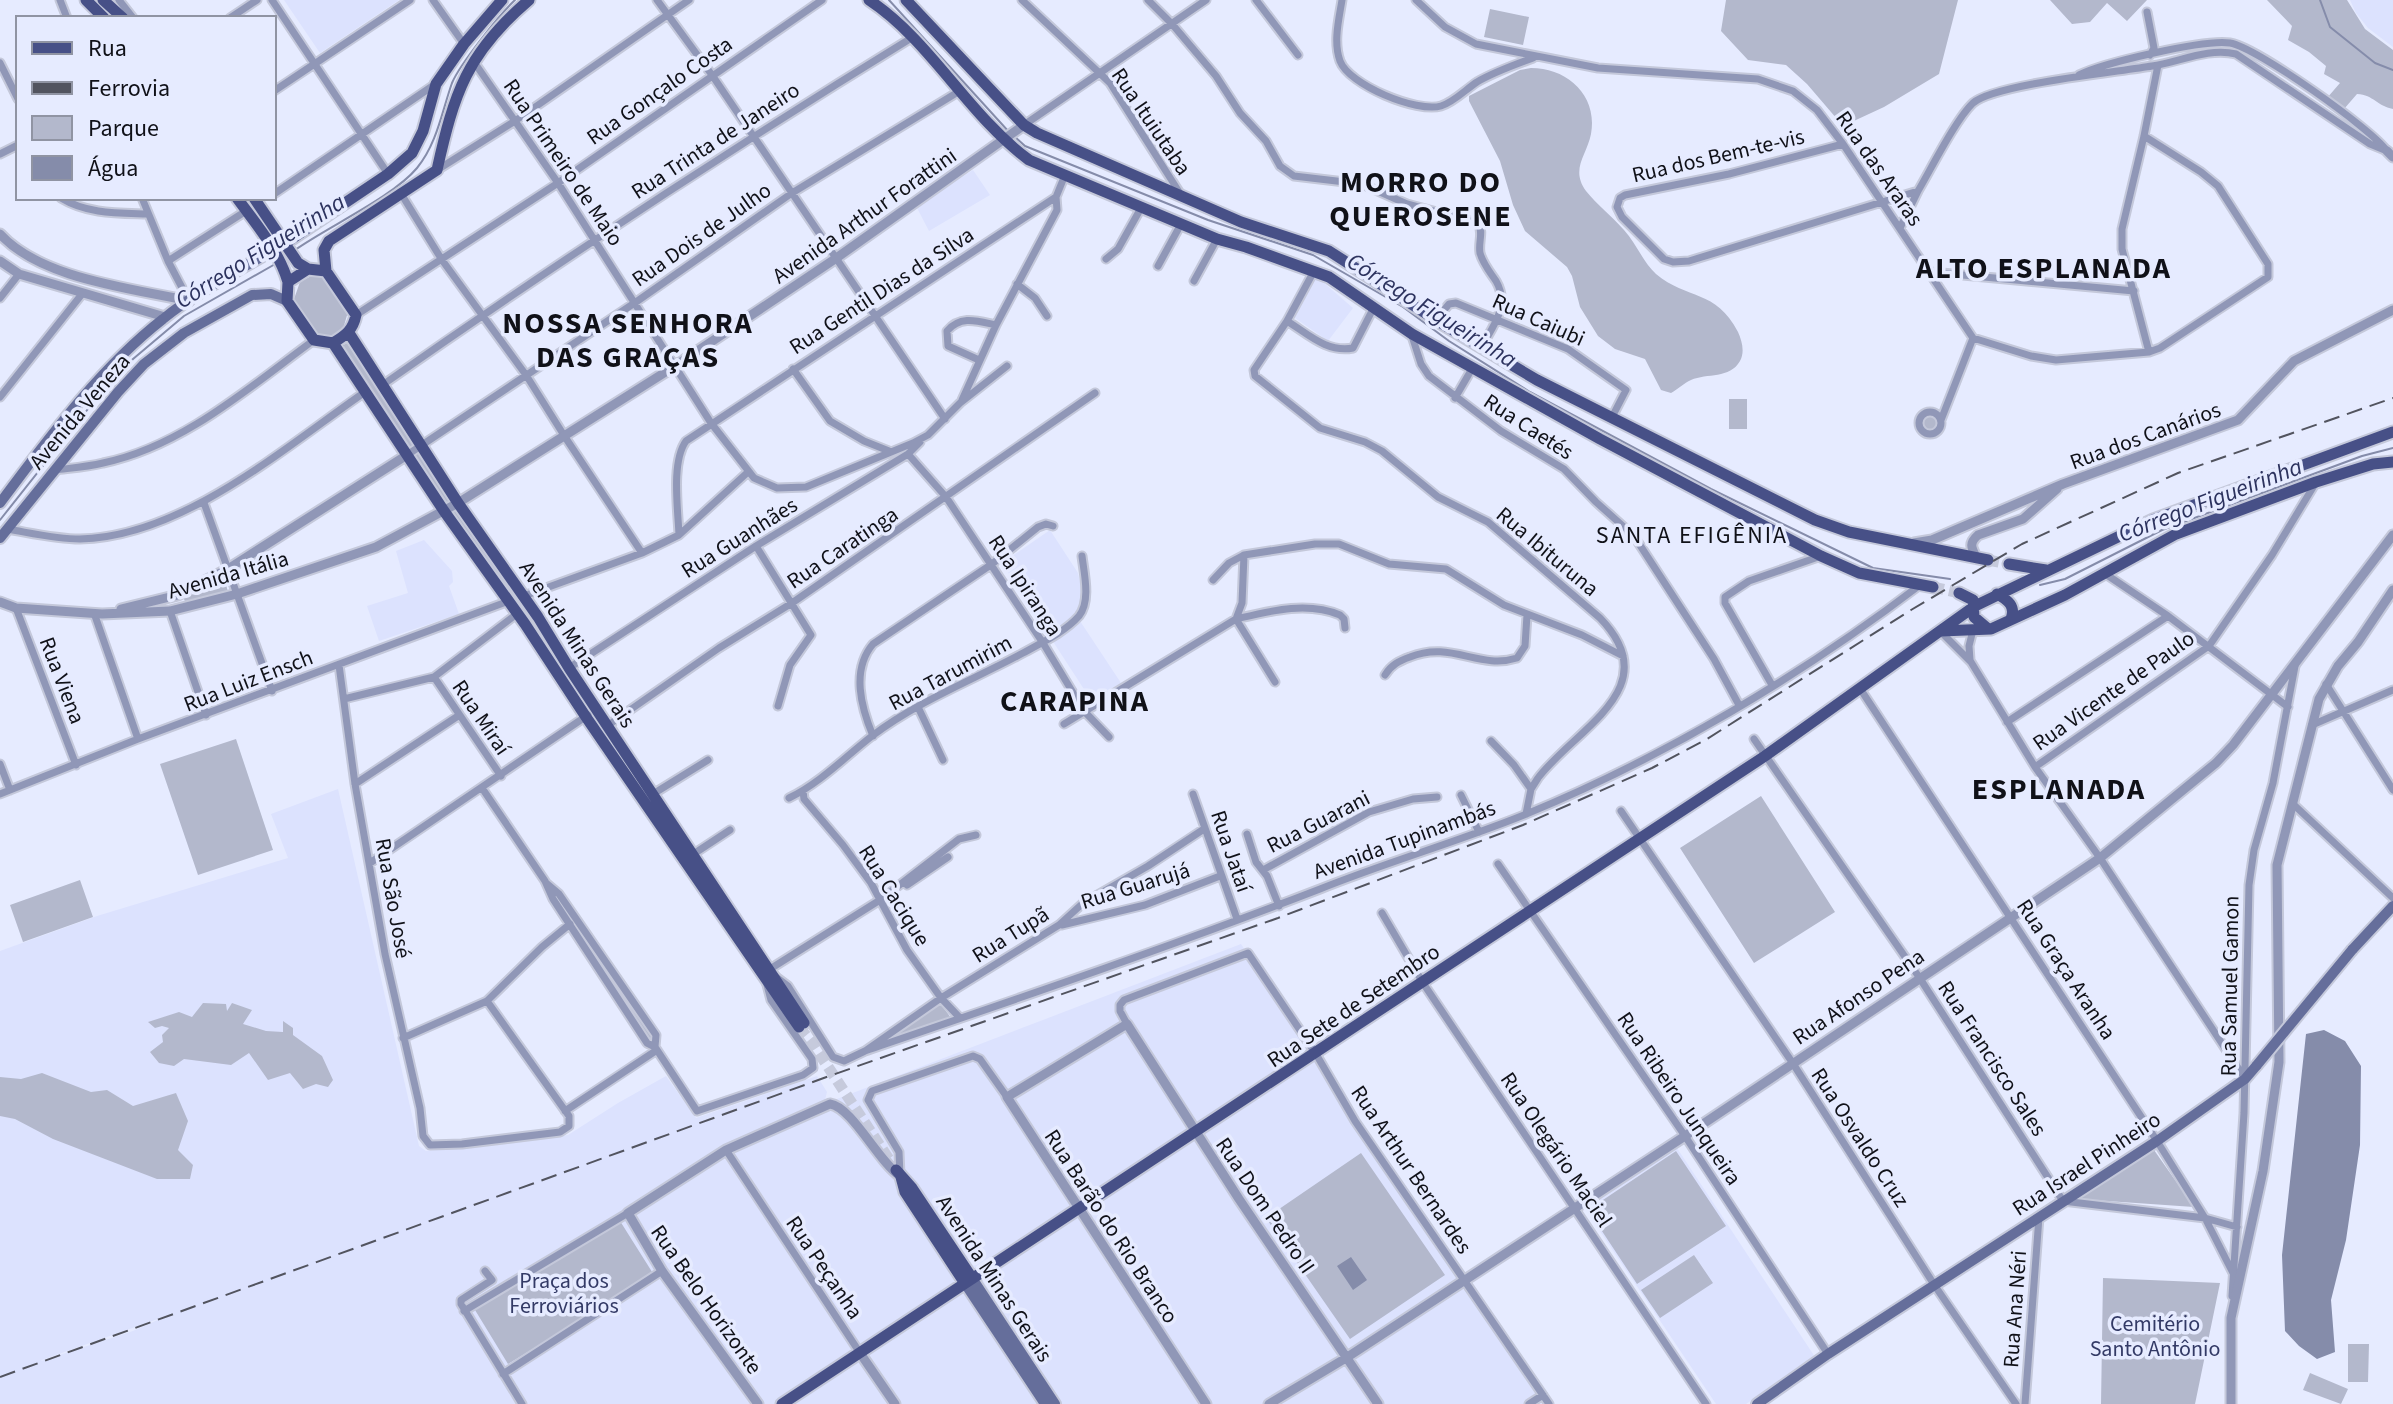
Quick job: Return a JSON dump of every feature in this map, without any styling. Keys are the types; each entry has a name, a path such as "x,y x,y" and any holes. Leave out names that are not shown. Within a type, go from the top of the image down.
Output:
{"main road":[{"path":"86,0 102,16"},
{"path":"103,0 121,16"},
{"path":"279,247 388,174 417,146 436,84 464,44 502,0"},
{"path":"260,200 279,247 288,282 287,301 314,340 333,343 349,333 356,315 326,271 324,250 329,241 437,170 458,90 499,26 529,0"},
{"path":"869,0 884,4 958,92 1029,160 1217,239 1329,277 1412,334 1600,439 1821,556 1859,573 1933,587"},
{"path":"906,0 1024,125 1062,145 1241,222 1329,251 1537,380 1611,420 1815,520 1849,532 1982,558"},
{"path":"238,200 279,247 303,266 326,271"},
{"name":"Avenida Veneza","path":"0,503 98,381 132,345 189,301 279,247"},
{"path":"288,282 303,266"},
{"name":"Avenida Veneza","path":"4,534 130,378 184,333 258,293 271,294 287,301"},
{"name":"Avenida Minas Gerais","path":"349,333 421,446 451,507 509,601 683,861 770,975"},
{"name":"Avenida Minas Gerais","path":"333,343 407,455 524,596 607,726 694,853 802,1025"},
{"path":"1600,439 1611,420"},
{"name":"Rua Sete de Setembro","path":"1940,631 1991,629 2104,573 2172,525 2391,432"},
{"name":"Rua Sete de Setembro","path":"782,1404 1765,756 1975,606 2047,570 2172,525 2373,464 2393,462"},
{"path":"2009,564 2047,570"},
{"path":"1959,593 1971,597 1977,623 1991,629"},
{"path":"1997,594 2010,603 2011,619"},
{"name":"Rua Israel Pinheiro","path":"1757,1404 1828,1354 2157,1141 2245,1079 2352,950 2393,906"},
{"name":"Avenida Minas Gerais","path":"898,1173 912,1188 1045,1404"},
{"name":"Avenida Minas Gerais","path":"968,1280 1055,1404"}],"street":[{"path":"119,0 131,16"},
{"path":"233,16 257,0"},
{"path":"272,0 388,174"},
{"path":"276,90 410,0"},
{"path":"433,0 464,44"},
{"path":"657,0 712,75 945,419"},
{"path":"437,170 515,121 689,0"},
{"name":"Rua Gonçalo Costa","path":"356,315 558,183 822,0"},
{"name":"Rua Ituiutaba","path":"1022,0 1110,83 1182,197"},
{"path":"1148,0 1216,76 1240,113 1266,141 1287,173 1362,184 1407,204 1474,221 1482,229 1479,244 1481,257 1502,299 1498,319 1482,346"},
{"path":"1024,125 1206,0"},
{"path":"1256,0 1298,55"},
{"path":"1342,0 1337,33 1338,50 1346,71 1355,79 1407,104 1428,108 1446,105 1479,81 1535,57"},
{"name":"Rua das Araras","path":"1416,0 1445,27 1467,41 1598,68 1758,79 1793,91 1817,110 1843,144 1973,338"},
{"path":"2147,12 2155,52"},
{"name":"Rua Trinta de Janeiro","path":"381,386 482,315 752,136 913,37"},
{"path":"2077,76 2097,67 2155,52 2207,43 2230,48 2370,144 2390,154"},
{"path":"1900,228 1918,191 1966,111 1974,103 1993,94 2077,76 2158,65 2230,48"},
{"name":"Rua Primeiro de Maio","path":"474,61 636,302 711,423 748,472"},
{"path":"0,63 16,95"},
{"path":"2149,352 2122,249 2122,229 2158,65"},
{"path":"276,193 436,84"},
{"name":"Rua Dois de Julho","path":"98,613 178,595 228,569 421,446 792,193 958,92"},
{"name":"Avenida Arthur Forattini","path":"451,507 675,366 835,259 1024,125"},
{"path":"1941,420 1973,338 2031,356 2056,360 2149,352 2172,341 2268,277 2268,264 2218,186 2144,136"},
{"name":"Rua dos Bem-te-vis","path":"1843,144 1729,174 1625,195 1620,198 1617,207 1622,217 1664,259 1681,262 1882,202"},
{"path":"960,403 996,325 1057,210 1056,197 1065,175"},
{"path":"1882,202 1918,191"},
{"path":"400,192 442,260 526,375 642,553"},
{"name":"Rua Gentil Dias da Silva","path":"679,535 678,468 680,450 686,441 1056,197"},
{"path":"65,200 99,211 147,214"},
{"path":"143,200 189,301"},
{"path":"1106,259 1118,249 1141,208"},
{"path":"168,261 246,211"},
{"path":"1158,266 1181,224"},
{"path":"0,234 29,259 70,274 189,301"},
{"path":"1194,281 1217,239"},
{"path":"0,261 19,274 165,317"},
{"path":"1314,271 1287,321 1326,346 1343,350 1353,348 1374,307"},
{"path":"1931,272 2134,291"},
{"path":"0,298 19,274"},
{"path":"109,302 115,295 114,284"},
{"path":"1017,284 1035,298 1047,316"},
{"path":"0,397 82,294"},
{"name":"Rua Caiubi","path":"1436,320 1453,303 1568,349 1626,390 1611,420"},
{"name":"Rua dos Canários","path":"1909,544 1952,533 2063,484 2238,420 2294,361 2393,310"},
{"path":"979,360 948,346 947,331 964,320 996,325"},
{"name":"Rua Ibituruna","path":"1287,321 1254,372 1271,390 1320,428 1365,442 1382,451 1438,497 1488,522 1600,618 1615,637 1623,656"},
{"name":"Rua Caetés","path":"1412,334 1424,371 1455,398 1524,446 1564,469 1634,536 1714,659 1739,705"},
{"path":"55,470 105,463 173,437 314,340"},
{"path":"524,596 642,553 679,535 748,472 771,486 801,488 928,435 960,403 1007,366"},
{"path":"1455,398 1473,367"},
{"path":"793,369 830,421 864,441 889,451"},
{"path":"996,376 1003,383"},
{"path":"4,534 96,538 173,518 204,503 365,392"},
{"name":"Rua Caratinga","path":"607,726 719,648 792,603 1095,393"},
{"name":"Rua Guanhães","path":"569,668 756,546 908,454 928,435"},
{"name":"Rua Ipiranga","path":"908,454 946,497 1084,711 1109,737"},
{"name":"Rua Vicente de Paulo","path":"2035,767 2209,646 2272,555 2316,482"},
{"path":"1982,558 1971,546 1972,540 2023,519 2063,484"},
{"path":"204,503 272,691"},
{"name":"Avenida Itália","path":"0,602 16,608 98,613 170,611 237,594 376,547 451,507"},
{"path":"873,736 862,711 860,695 862,666 873,644 992,564 1038,527 1046,524 1053,526"},
{"name":"Rua Afonso Pena","path":"1269,1404 1346,1358 1685,1136 2100,858 2216,763 2272,696 2297,658 2393,535"},
{"path":"1213,580 1229,563 1244,555 1315,544 1339,544 1389,564 1446,569 1494,599 1582,635 1623,656 1624,677 1605,711 1584,735 1544,769 1531,789 1526,814"},
{"path":"756,546 804,621 811,638 800,648 790,665 778,706"},
{"path":"1236,619 1242,603 1244,555"},
{"name":"Rua Tarumirim","path":"789,798 918,707 1043,643 1067,627 1083,610 1085,584 1082,556"},
{"path":"1772,685 1725,603 1727,594 1749,581 1821,556"},
{"path":"2104,573 2168,616 2288,707"},
{"name":"Avenida Tupinambás","path":"865,1051 1279,906 1526,814 1631,766 1739,705 1864,627 1920,585"},
{"path":"2231,1404 2231,1318 2263,1171 2279,1062 2276,879 2280,851 2317,703 2326,684 2393,590"},
{"path":"178,595 182,608"},
{"name":"Rua Luiz Ensch","path":"0,794 138,739 509,601"},
{"name":"Rua Viena","path":"16,608 76,765"},
{"path":"1064,724 1236,619 1310,608 1340,615 1345,628"},
{"path":"170,611 206,715"},
{"path":"98,613 138,739"},
{"path":"344,699 434,677 518,613"},
{"path":"1385,675 1399,662 1433,650 1497,662 1517,658 1525,646 1527,615"},
{"path":"2007,722 2168,616"},
{"path":"1236,619 1275,682"},
{"path":"1971,662 1969,646 1973,630"},
{"path":"1940,631 1971,662 2035,767 2100,858 2245,1079"},
{"name":"Rua Samuel Gamon","path":"2231,1318 2245,1079 2249,885 2297,658"},
{"name":"Rua São José","path":"339,665 355,784 423,1136 427,1143 436,1145 560,1132 570,1123 565,1111"},
{"name":"Rua Miraí","path":"434,677 501,776"},
{"path":"2326,684 2393,790"},
{"name":"Rua Graça Aranha","path":"1861,690 2157,1141 2205,1218 2233,1273"},
{"path":"2312,725 2393,690"},
{"path":"918,707 943,760"},
{"path":"370,863 596,709"},
{"path":"355,784 458,716"},
{"name":"Rua Francisco Sales","path":"1754,739 1919,977 2063,1201"},
{"path":"1491,741 1531,789"},
{"path":"653,794 708,760"},
{"path":"0,764 10,790"},
{"path":"482,788 647,1043 656,1048"},
{"name":"Rua Cacique","path":"803,791 804,799 871,883 907,950 941,998 960,1018"},
{"name":"Rua Jataí","path":"1193,794 1237,919"},
{"path":"1461,795 1479,832"},
{"name":"Rua Guarani","path":"1263,870 1369,812 1413,799 1437,797"},
{"path":"2293,804 2393,898"},
{"name":"Rua Osvaldo Cruz","path":"1621,811 1792,1062 1935,1286 2016,1404"},
{"name":"Rua Tupã","path":"833,1057 844,1061 865,1051 941,998 1059,925 1082,904 1204,829"},
{"path":"683,861 730,830"},
{"path":"1247,834 1256,862 1263,870 1279,906"},
{"path":"770,975 880,900 959,839 976,835"},
{"path":"888,894 898,891 948,857"},
{"name":"Rua Ribeiro Junqueira","path":"1498,864 1685,1136 1828,1354"},
{"name":"Rua Guarujá","path":"1059,925 1145,905 1220,876"},
{"path":"545,881 559,894 656,1035 656,1048"},
{"name":"Rua Olegário Maciel","path":"1382,913 1423,983 1706,1404"},
{"path":"403,1038 487,1001 570,924"},
{"name":"Rua Arthur Bernardes","path":"1127,1024 1119,1007 1124,1000 1248,953 1316,1054 1355,1121 1549,1404"},
{"name":"Avenida Minas Gerais","path":"770,975 788,986 833,1057"},
{"name":"Avenida Minas Gerais","path":"656,1048 697,1111 808,1073 813,1065 771,1000 770,975"},
{"path":"487,1001 565,1111 656,1048"},
{"path":"1007,1097 1127,1024"},
{"name":"Rua Dom Pedro II","path":"1127,1024 1378,1404"},
{"name":"Rua Barão do Rio Branco","path":"869,1103 869,1095 877,1088 966,1057 977,1057 1007,1097 1206,1404"},
{"name":"Avenida Minas Gerais","path":"869,1103 899,1152 898,1173"},
{"name":"Avenida Minas Gerais","path":"726,1150 835,1104 844,1110 881,1160 898,1173"},
{"path":"464,1311 726,1150"},
{"name":"Rua Peçanha","path":"726,1150 895,1404"},
{"path":"2063,1201 2205,1218 2237,1227"},
{"name":"Rua Belo Horizonte","path":"628,1213 662,1271 758,1404"},
{"name":"Rua Ana Néri","path":"2025,1404 2039,1217"},
{"path":"485,1271 492,1280 461,1300 464,1311 522,1404"},
{"path":"503,1374 662,1271"},
{"path":"1529,1404 1543,1395"}],"shaded area":[{"path":"284,0 399,0 320,53"},
{"path":"2350,0 2393,0 2393,47 2368,28"},
{"path":"973,170 990,195 929,231 916,206"},
{"path":"1316,276 1353,308 1328,341 1292,316"},
{"path":"1050,530 1078,573 1082,590 1079,607 1073,617 1047,634 1002,563"},
{"path":"424,540 452,571 453,582 449,586 459,614 379,641 367,606 408,593 396,551"},
{"path":"1080,621 1121,683 1091,700 1052,640"},
{"path":"338,789 419,1146 426,1151 568,1135 666,1076 696,1118 817,1076 827,1092 824,1104 1241,944 1545,1404 0,1404 0,951 97,916 288,858 271,814","holes":["169,1315 133,1331 41,1361"]},
{"path":"1677,1148 1815,1357 1746,1404 1716,1404 1585,1209"}],"green space":[{"path":"1726,0 1958,0 1939,74 1884,107 1843,126 1786,65 1748,60 1721,31"},
{"path":"2050,0 2147,0 2127,21 2107,3 2090,22 2072,24"},
{"path":"2267,0 2347,0 2365,29 2393,50 2393,109 2357,94 2344,109 2327,98 2340,83 2324,74 2326,66 2288,40 2292,26"},
{"path":"1490,9 1529,17 1523,45 1484,37"},
{"path":"1531,68 1557,73 1577,86 1585,96 1592,120 1589,142 1579,169 1581,183 1628,235 1656,274 1711,302 1729,318 1743,350 1736,367 1724,373 1691,380 1671,393 1661,390 1645,359 1615,349 1598,336 1580,307 1567,267 1525,231 1513,205 1500,161 1469,96 1520,70"},
{"path":"313,275 324,277 348,312 343,329 331,337 316,334 294,299 300,282"},
{"path":"347,343 536,622 769,978 361,377 343,349"},
{"path":"1729,399 1747,399 1747,429 1729,429"},
{"path":"1929,413 1936,416 1939,423 1936,430 1929,433 1922,430 1919,423 1922,416"},
{"path":"224,577 228,592 187,602 184,600 186,594"},
{"path":"236,739 273,850 198,875 160,764"},
{"path":"1761,796 1835,912 1754,963 1680,848"},
{"path":"80,880 93,917 23,942 10,905"},
{"path":"558,897 653,1037 651,1041 556,901"},
{"path":"939,1002 952,1019 876,1046"},
{"path":"203,1003 226,1004 227,1011 232,1003 252,1010 243,1024 266,1031 283,1032 283,1021 293,1028 293,1035 322,1056 333,1080 328,1087 316,1084 303,1089 290,1073 268,1080 249,1053 231,1065 184,1059 174,1066 159,1063 150,1052 163,1042 162,1035 169,1028 155,1028 148,1022 179,1012 192,1017"},
{"path":"42,1073 91,1092 107,1090 133,1106 176,1093 188,1121 178,1150 193,1165 190,1179 157,1179 53,1139 15,1119 0,1116 0,1077 21,1079"},
{"path":"2154,1150 2194,1207 2078,1199"},
{"path":"1676,1151 1726,1226 1637,1284 1588,1210"},
{"path":"1361,1153 1445,1275 1350,1339 1266,1218"},
{"name":"Praça dos Ferroviários","path":"620,1221 654,1275 508,1364 475,1310"},
{"path":"1694,1255 1713,1283 1660,1318 1641,1290"},
{"name":"Cemitério Santo Antônio","path":"2103,1278 2220,1283 2195,1404 2101,1404"},
{"path":"2348,1344 2369,1344 2368,1382 2348,1382"},
{"path":"2310,1373 2348,1389 2341,1404 2303,1390"}],"water":[{"path":"2324,1030 2345,1041 2361,1066 2360,1145 2346,1240 2331,1300 2335,1352 2317,1359 2285,1331 2282,1255 2306,1034"},
{"path":"1351,1257 1367,1280 1353,1290 1337,1266"}],"waterway":[{"name":"Córrego Figueirinha","path":"295,250 393,190 417,168 434,138 456,75 480,40 515,0"},
{"name":"Córrego Figueirinha","path":"889,0 1009,132"},
{"path":"2320,0 2330,27 2375,63 2393,70"},
{"name":"Córrego Figueirinha","path":"1014,136 1025,146 1208,220 1313,255 1403,307 1449,341 1530,392 1711,489 1873,568 1950,579"},
{"name":"Córrego Figueirinha","path":"0,520 103,390 133,359 184,316 277,263"},
{"name":"Córrego Figueirinha","path":"2040,585 2065,579 2162,530 2362,456 2393,448"}],"tunnel":[{"path":"1988,560 2009,564"},
{"path":"1933,587 1959,593"},
{"path":"799,1027 896,1170"}],"railway":[{"path":"0,1377 821,1079 1278,918 1523,825 1652,768 1707,739 2022,544 2178,473 2393,398"}],"district":[{"name":"MORRO DO QUEROSENE","path":"1421,199"},
{"name":"ALTO ESPLANADA","path":"2044,268"},
{"name":"NOSSA SENHORA DAS GRAÇAS","path":"628,340"},
{"name":"SANTA EFIGÊNIA","path":"1692,535"},
{"name":"CARAPINA","path":"1075,701"},
{"name":"ESPLANADA","path":"2059,789"}]}
